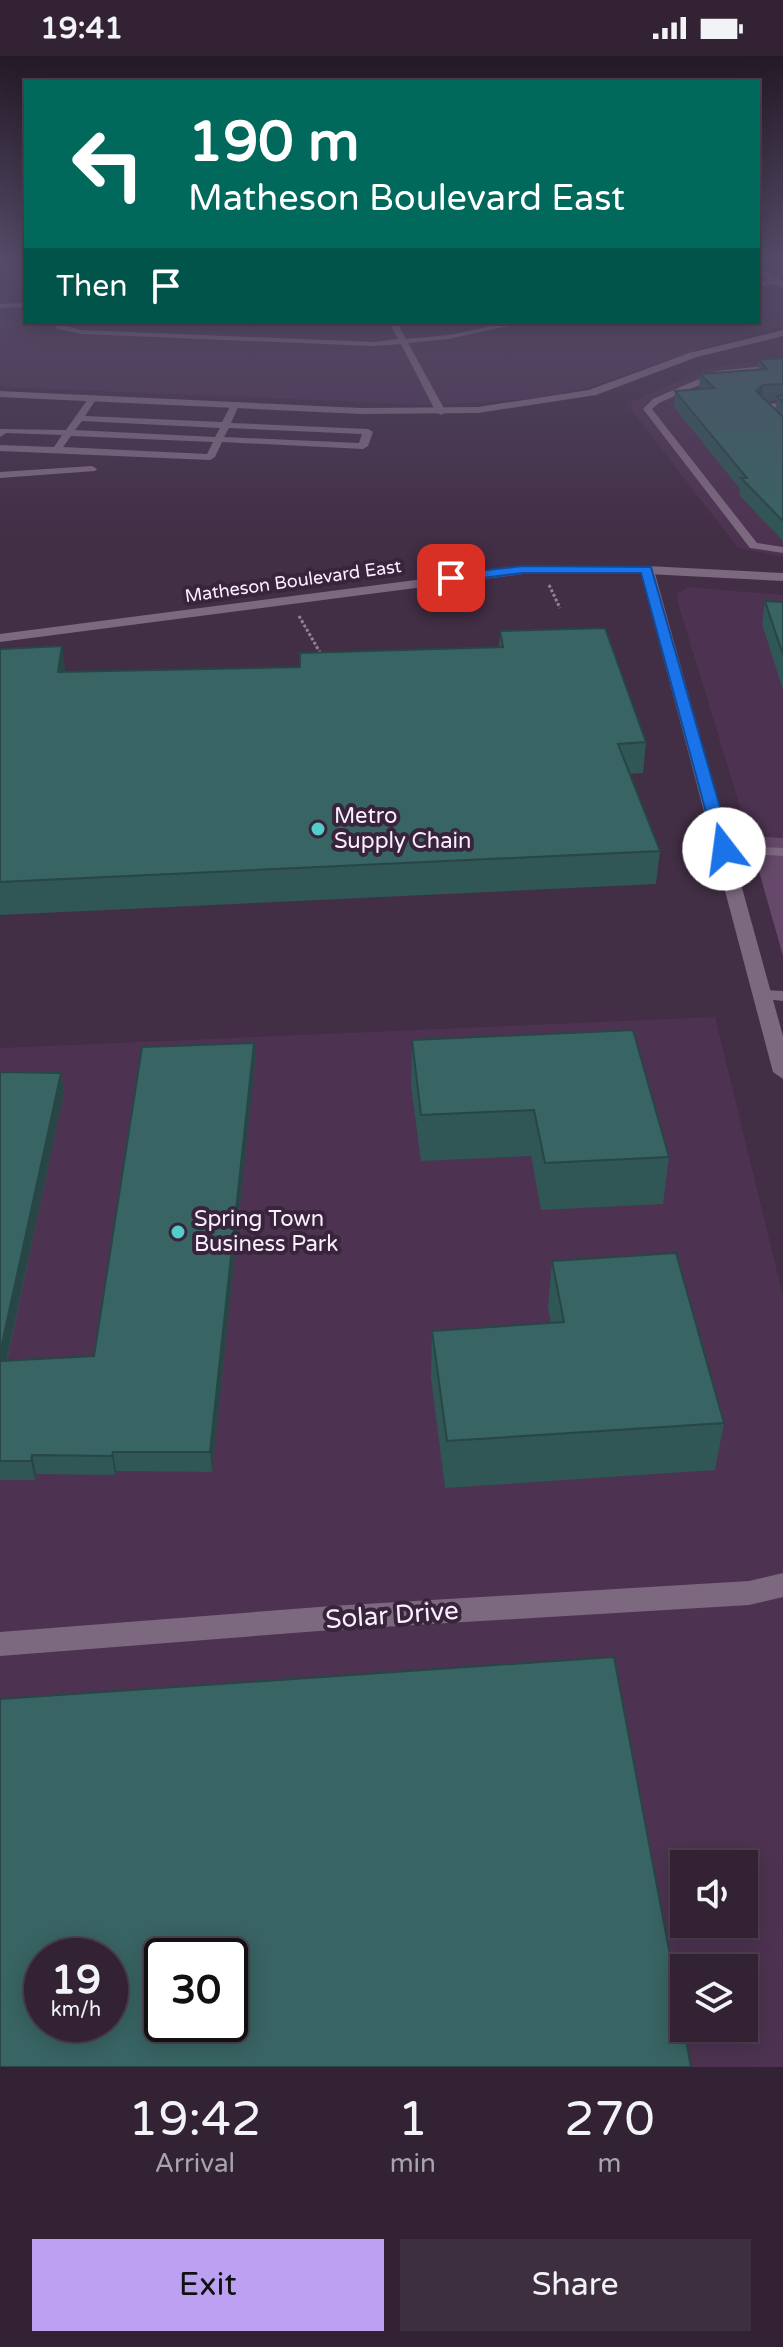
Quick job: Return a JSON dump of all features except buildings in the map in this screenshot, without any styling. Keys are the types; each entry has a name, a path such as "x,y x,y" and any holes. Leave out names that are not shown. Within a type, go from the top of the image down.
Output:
{"street":[{"path":"0,394 441,412 546,402 592,393 702,353"},
{"name":"Matheson Boulevard East","path":"0,638 523,570 647,570 783,577"},
{"path":"647,570 783,1072"},
{"name":"Solar Drive","path":"0,1644 332,1618 749,1593 783,1585"}],"lane":[{"path":"409,353 441,412"},
{"path":"783,367 720,373 656,401 647,409 754,546 783,550"},
{"path":"42,472 93,398"},
{"path":"0,448 210,457 235,405"},
{"path":"783,406 761,407 783,430"},
{"path":"0,434 4,430 363,446 368,432 80,418"},
{"path":"0,475 92,469"},
{"path":"724,849 783,852"},
{"path":"763,995 783,996"}],"path":[{"path":"549,585 560,608"},
{"path":"299,615 321,651 322,660 318,665"}],"shaded area":[{"path":"0,353 689,353 584,389 529,399 437,405 0,387"},
{"path":"783,360 783,557 738,548 630,408 633,401 703,370 734,363"},
{"path":"688,587 783,595 783,838 749,836 678,603 677,594"},
{"path":"749,836 783,838 783,956"},
{"path":"715,1017 783,1296 783,2067 0,2067 0,1048"}],"place":[{"name":"Metro Supply Chain","path":"318,829"},
{"name":"Spring Town Business Park","path":"178,1232"}],"route":[{"path":"451,578 523,570 647,570 724,849"}]}
